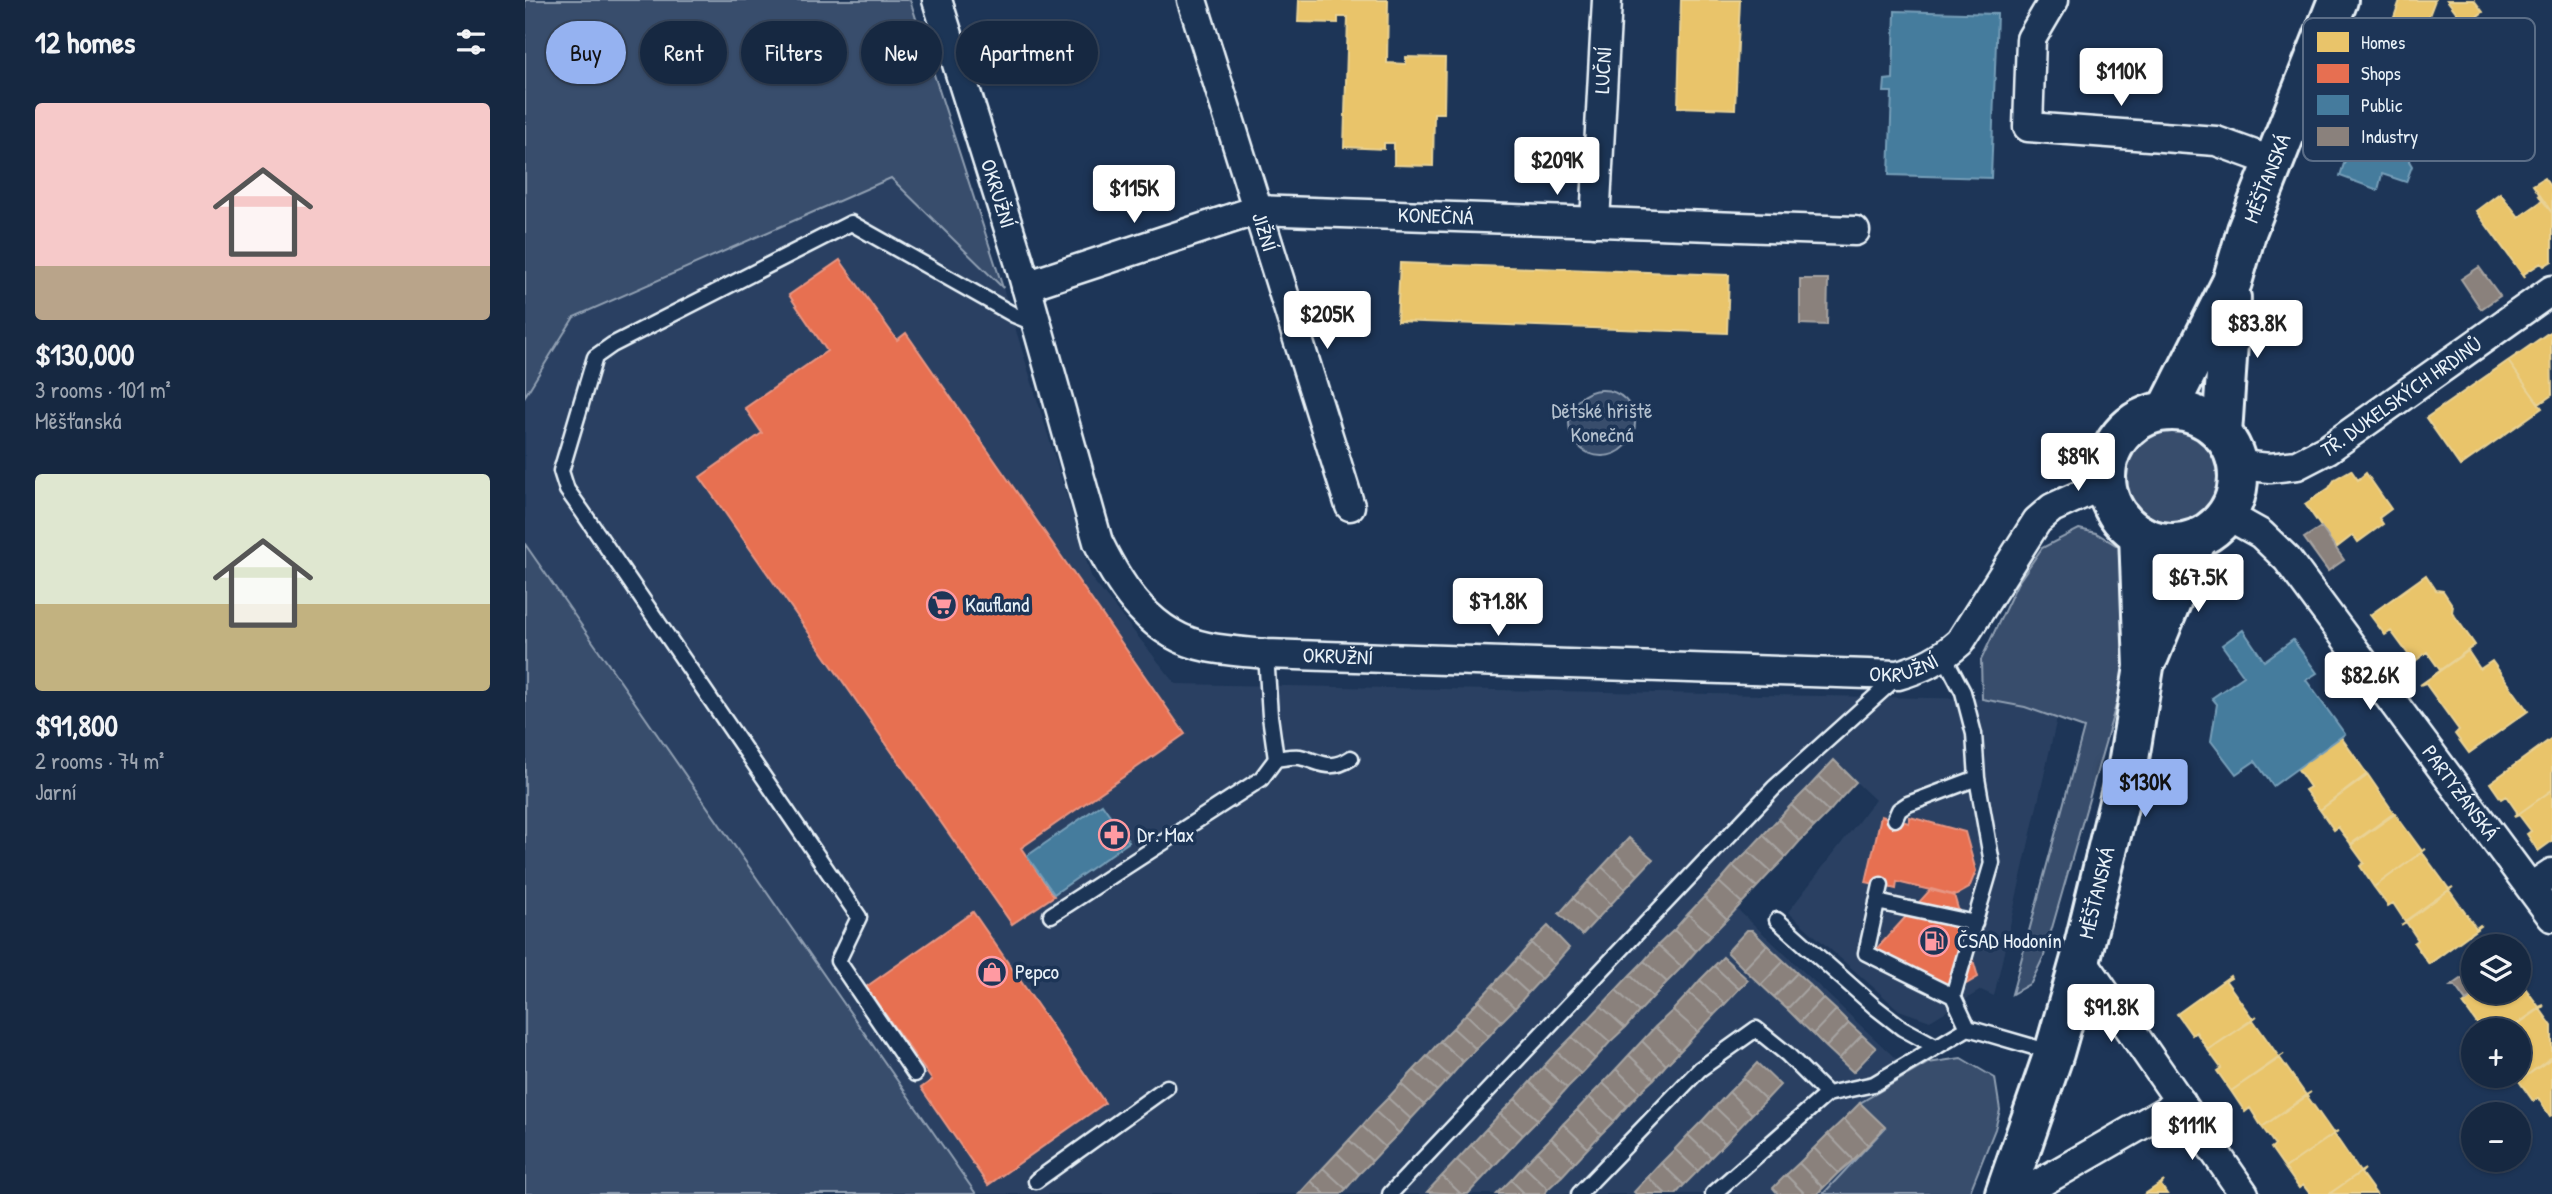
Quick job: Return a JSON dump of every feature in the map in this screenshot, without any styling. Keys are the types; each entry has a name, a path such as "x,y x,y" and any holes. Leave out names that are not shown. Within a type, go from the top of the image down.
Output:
{"main road":[{"name":"MĚŠŤANSKÁ","path":"2330,18 2337,0"},
{"name":"MĚŠŤANSKÁ","path":"2167,411 2232,282 2247,230 2303,87"},
{"name":"MĚŠŤANSKÁ","path":"2144,667 2197,539 2213,529 2227,515 2237,492 2230,449 2232,282"},
{"path":"2197,539 2177,543 2158,541 2139,534 2117,513 2107,483 2110,454 2127,429 2139,420 2167,411 2187,413 2207,420 2230,449"},
{"name":"MĚŠŤANSKÁ","path":"2005,1194 2054,1053 2081,958 2128,765 2144,667 2139,534"}],"street":[{"name":"OKRUŽNÍ","path":"937,0 1038,324 1098,542 1114,575 1132,600 1157,624 1179,638 1206,647 1266,654 1898,675 1914,671 1944,656 1960,642 2037,522 2052,508 2107,483"},
{"name":"JIŽNÍ","path":"1192,0 1350,506"},
{"name":"LUČNÍ","path":"1595,222 1607,0"},
{"path":"2054,0 2031,39 2028,127 2216,141 2274,162"},
{"name":"KONEČNÁ","path":"1026,286 1257,210 1855,231"},
{"name":"TŘ. DUKELSKÝCH HRDINŮ","path":"2230,449 2270,468 2297,465 2328,449 2552,290"},
{"name":"PARTYZÁNSKÁ","path":"2227,515 2261,534 2287,559 2541,880 2552,917"},
{"path":"2081,958 2243,1194"},
{"path":"2021,1194 2181,1102"}],"lane":[{"path":"915,1074 838,961 859,917 582,511 568,489 561,471 595,357 612,345 851,223 1014,315 1038,324"},
{"path":"1051,915 1261,779 1276,759 1266,654"},
{"path":"1944,656 1963,692 1974,734 1977,778 1992,863 1953,996"},
{"path":"1390,1194 1774,788 1898,675"},
{"path":"1276,759 1297,756 1329,766 1341,765 1351,758"},
{"path":"1895,819 1899,810 1908,804 1977,778"},
{"path":"1881,885 1866,953 1953,996 1968,1028"},
{"path":"1877,902 1975,923"},
{"path":"1777,919 1875,1007 1902,1027 1937,1046"},
{"path":"1713,1194 1827,1094 1874,1084 1968,1028 2054,1053"},
{"path":"1579,1194 1700,1069 1756,1029 1787,1054 1827,1094"},
{"path":"1036,1181 1167,1087"}],"shaded area":[{"path":"892,178 1003,288 1092,579 1176,684 1982,699 2025,707 2057,718 1994,996 1981,990 1930,1021 1899,1010 1788,912 1875,800 1856,782 1737,909 1911,1073 1861,1103 1885,1127 1822,1194 976,1194 525,544 525,396 574,317"}],"green space":[{"path":"525,0 910,0 917,21 861,21 861,84 937,84 1003,288 891,178 574,317 525,396"},
{"name":"Dětské hřiště Konečná","path":"1608,390 1626,399 1633,410 1633,436 1626,447 1615,454 1596,456 1578,447 1571,436 1569,417 1578,399 1589,392"},
{"path":"2172,431 2190,435 2204,445 2214,459 2218,477 2214,495 2204,509 2190,519 2172,523 2154,519 2140,509 2130,495 2126,477 2130,459 2140,445 2154,435"},
{"path":"2079,529 2096,533 2119,547 2128,564 2134,598 2122,684 2044,956 2031,983 2012,994 2084,728 2025,707 1982,699 1981,660 2017,584 2042,548"},
{"path":"525,544 976,1194 525,1194"},
{"path":"1961,1058 1995,1078 2000,1110 1969,1194 1823,1194 1885,1128 1860,1103 1928,1063"}],"building: Homes":[{"path":"1299,0 1388,0 1387,63 1406,64 1406,57 1445,58 1444,113 1434,113 1433,166 1394,165 1394,143 1384,143 1384,149 1344,147 1348,17 1338,17 1338,23 1298,22"},
{"path":"1681,0 1740,0 1735,109 1678,107"},
{"path":"2400,0 2435,0 2428,18 2394,18"},
{"path":"2447,0 2474,0 2483,12 2475,18 2460,18"},
{"path":"2544,178 2552,189 2552,213 2533,185"},
{"path":"2500,193 2519,217 2542,201 2538,194 2552,213 2552,261 2544,266 2541,263 2524,274 2525,278 2476,211"},
{"path":"1400,263 1729,275 1727,333 1397,321"},
{"path":"2551,331 2552,395 2539,404 2508,361"},
{"path":"2508,361 2542,408 2460,466 2426,418"},
{"path":"2351,470 2358,480 2366,473 2391,509 2379,518 2383,524 2358,542 2353,535 2336,548 2305,504 2329,488 2335,479"},
{"path":"2426,575 2436,590 2443,591 2453,606 2452,612 2475,645 2440,670 2427,652 2414,662 2391,631 2385,635 2370,615"},
{"path":"2468,651 2480,669 2492,661 2528,711 2469,753 2455,734 2459,730 2425,683 2420,685"},
{"path":"2341,737 2367,774 2320,810 2305,790 2310,787 2297,768"},
{"path":"2552,738 2552,790 2514,817 2517,812 2506,796 2501,799 2490,783"},
{"path":"2368,775 2394,813 2351,844 2338,827 2334,830 2320,810"},
{"path":"2552,790 2552,841 2538,851 2527,834 2531,831 2519,815 2514,817"},
{"path":"2395,814 2422,851 2426,849 2374,887 2360,866 2364,863 2351,845"},
{"path":"2422,852 2449,889 2453,887 2405,921 2393,903 2388,906 2374,887"},
{"path":"2449,890 2476,928 2481,926 2470,934 2461,934 2461,941 2429,964 2414,943 2418,940 2406,922 2401,925"},
{"path":"2230,976 2226,981 2253,1019 2208,1050 2196,1032 2192,1035 2177,1014"},
{"path":"2531,996 2539,1007 2544,1005 2526,1018 2473,1018 2463,1004 2531,1004"},
{"path":"2544,1006 2540,1009 2552,1026 2552,1057 2531,1072 2531,1018 2527,1018"},
{"path":"2253,1020 2279,1057 2284,1054 2231,1091 2217,1071 2221,1068 2208,1050"},
{"path":"2280,1058 2306,1095 2311,1092 2262,1127 2250,1108 2245,1112 2231,1091"},
{"path":"2552,1058 2550,1116 2538,1098 2533,1101 2524,1088 2531,1088 2531,1073"},
{"path":"2307,1096 2333,1133 2338,1131 2285,1168 2271,1148 2275,1145 2262,1127"},
{"path":"2334,1134 2360,1172 2365,1169 2329,1194 2310,1194 2303,1185 2299,1188 2285,1168"},
{"path":"2365,1169 2361,1173 2376,1194 2329,1194"},
{"path":"2164,1181 2161,1185 2167,1194 2145,1194"}],"building: Shops":[{"name":"Kaufland","path":"840,260 897,340 906,333 1185,734 1021,848 1054,896 1012,924 700,477 762,433 745,408 827,351 789,295"},
{"path":"1881,816 1909,823 1910,817 1965,832 1976,871 1969,888 1955,896 1897,882 1896,889 1866,882"},
{"path":"1931,889 1954,895 1978,977 1966,984 1946,989 1922,989 1890,974 1880,965 1873,953"},
{"path":"973,912 1105,1103 988,1185 921,1088 932,1080 866,987"}],"building: Public":[{"path":"1895,11 1997,14 1991,178 1889,175 1892,92 1884,92 1885,80 1893,79"},
{"path":"2345,161 2409,161 2412,166 2406,182 2382,174 2378,190 2340,176"},
{"path":"2243,630 2264,661 2293,640 2317,673 2306,680 2345,734 2273,786 2255,761 2236,774 2211,741 2217,704 2212,698 2244,676 2222,645"},
{"path":"1102,804 1129,842 1054,894 1027,856"}],"building: Industry":[{"path":"2479,267 2500,296 2481,309 2461,279"},
{"path":"1800,279 1828,279 1827,325 1800,324"},
{"path":"2321,527 2344,560 2328,571 2304,538"},
{"path":"1834,760 1856,782 1841,798 1819,776"},
{"path":"1819,776 1841,798 1829,812 1806,790"},
{"path":"1806,790 1829,812 1814,827 1791,805"},
{"path":"1791,805 1814,827 1800,841 1778,819"},
{"path":"1778,819 1800,841 1786,857 1763,835"},
{"path":"1763,835 1786,857 1771,872 1748,851"},
{"path":"1629,838 1653,859 1638,875 1615,853"},
{"path":"1748,851 1771,872 1757,887 1733,866"},
{"path":"1615,853 1638,875 1625,889 1602,867"},
{"path":"1733,866 1757,887 1742,903 1719,882"},
{"path":"1602,867 1625,889 1611,904 1588,882"},
{"path":"1588,882 1611,904 1596,920 1573,898"},
{"path":"1719,882 1742,903 1727,919 1704,897"},
{"path":"1704,897 1727,919 1711,935 1688,914"},
{"path":"1573,898 1596,920 1582,935 1559,914"},
{"path":"1688,914 1711,935 1696,951 1674,930"},
{"path":"1548,926 1569,948 1554,965 1531,943"},
{"path":"1674,930 1696,951 1682,967 1658,945"},
{"path":"1747,930 1752,930 1767,945 1744,969 1727,952"},
{"path":"1531,943 1554,965 1541,979 1518,958"},
{"path":"1658,945 1682,967 1667,982 1644,961"},
{"path":"1767,945 1784,961 1761,985 1744,969"},
{"path":"1723,957 1748,980 1739,989 1714,966"},
{"path":"1518,958 1541,979 1528,993 1505,972"},
{"path":"1644,961 1667,982 1653,997 1630,975"},
{"path":"1784,961 1797,973 1774,997 1761,985"},
{"path":"1714,966 1739,989 1725,1004 1700,980"},
{"path":"1505,972 1528,993 1515,1008 1492,986"},
{"path":"1797,973 1810,985 1787,1009 1774,997"},
{"path":"1630,975 1653,997 1639,1012 1616,990"},
{"path":"2461,979 2461,994 2455,986 2451,986"},
{"path":"1700,980 1725,1004 1714,1015 1689,993"},
{"path":"1810,985 1823,998 1800,1022 1787,1009"},
{"path":"1492,986 1515,1008 1502,1021 1479,1000"},
{"path":"1616,990 1639,1012 1625,1028 1601,1006"},
{"path":"1689,993 1714,1015 1698,1032 1673,1010"},
{"path":"1823,998 1836,1010 1813,1034 1800,1022"},
{"path":"1479,1000 1502,1021 1489,1036 1466,1014"},
{"path":"1601,1006 1625,1028 1610,1042 1587,1021"},
{"path":"1673,1010 1698,1032 1680,1051 1655,1027"},
{"path":"1836,1010 1849,1023 1826,1047 1813,1034"},
{"path":"1466,1014 1489,1036 1476,1049 1453,1028"},
{"path":"1587,1021 1610,1042 1595,1059 1572,1037"},
{"path":"1849,1023 1862,1035 1839,1059 1826,1047"},
{"path":"1655,1027 1680,1051 1666,1065 1642,1041"},
{"path":"1453,1028 1476,1049 1463,1062 1440,1041"},
{"path":"1862,1035 1876,1048 1853,1072 1839,1059"},
{"path":"1572,1037 1595,1059 1581,1074 1557,1052"},
{"path":"1440,1041 1463,1062 1450,1077 1427,1056"},
{"path":"1642,1041 1666,1065 1654,1079 1629,1055"},
{"path":"1557,1052 1581,1074 1567,1088 1543,1067"},
{"path":"1629,1055 1654,1079 1640,1092 1616,1069"},
{"path":"1427,1056 1450,1077 1437,1091 1414,1070"},
{"path":"1757,1063 1780,1085 1766,1100 1743,1078"},
{"path":"1543,1067 1567,1088 1553,1104 1530,1082"},
{"path":"1616,1069 1640,1092 1627,1106 1603,1083"},
{"path":"1414,1070 1437,1091 1424,1105 1401,1084"},
{"path":"1743,1078 1766,1100 1752,1114 1729,1092"},
{"path":"1530,1082 1553,1104 1538,1120 1515,1099"},
{"path":"1603,1083 1627,1106 1614,1121 1589,1097"},
{"path":"1401,1084 1424,1105 1411,1119 1388,1098"},
{"path":"1729,1092 1752,1114 1738,1129 1715,1107"},
{"path":"1589,1097 1614,1121 1601,1134 1577,1110"},
{"path":"1388,1098 1411,1119 1399,1133 1375,1111"},
{"path":"1515,1099 1538,1120 1523,1135 1500,1114"},
{"path":"1860,1103 1885,1127 1868,1145 1844,1119"},
{"path":"1715,1107 1738,1129 1725,1143 1702,1121"},
{"path":"1577,1110 1601,1134 1588,1148 1563,1124"},
{"path":"1375,1111 1399,1133 1385,1147 1362,1126"},
{"path":"1500,1114 1523,1135 1509,1150 1486,1129"},
{"path":"1844,1119 1868,1145 1853,1160 1828,1134"},
{"path":"1702,1121 1725,1143 1711,1157 1688,1135"},
{"path":"1563,1124 1588,1148 1575,1162 1551,1138"},
{"path":"1362,1126 1385,1147 1372,1161 1349,1140"},
{"path":"1486,1129 1509,1150 1494,1166 1471,1145"},
{"path":"1828,1134 1853,1160 1838,1173 1814,1148"},
{"path":"1688,1135 1711,1157 1698,1171 1675,1149"},
{"path":"1551,1138 1575,1162 1562,1176 1537,1152"},
{"path":"1349,1140 1372,1161 1359,1174 1337,1153"},
{"path":"1471,1145 1494,1166 1480,1181 1457,1160"},
{"path":"1814,1148 1838,1173 1823,1188 1799,1163"},
{"path":"1675,1149 1698,1171 1684,1185 1661,1163"},
{"path":"1537,1152 1562,1176 1548,1189 1524,1166"},
{"path":"1337,1153 1359,1174 1346,1189 1323,1168"},
{"path":"1457,1160 1480,1181 1468,1194 1461,1194 1442,1176"},
{"path":"1661,1163 1684,1185 1676,1194 1666,1194 1648,1177"},
{"path":"1799,1163 1823,1188 1817,1194 1805,1194 1786,1175"},
{"path":"1524,1166 1548,1189 1544,1194 1525,1194 1511,1180"},
{"path":"1323,1168 1346,1189 1341,1194 1325,1194 1311,1181"},
{"path":"1786,1175 1805,1194 1778,1194 1773,1188"},
{"path":"1442,1176 1461,1194 1427,1192"},
{"path":"1648,1177 1666,1194 1636,1194 1634,1192"},
{"path":"1511,1180 1525,1194 1497,1194"},
{"path":"1311,1181 1325,1194 1299,1194"}],"place":[{"name":"Kaufland","path":"942,605"},
{"name":"Dr. Max","path":"1114,835"},
{"name":"ČSAD Hodonín","path":"1934,941"},
{"name":"Pepco","path":"992,972"}]}
